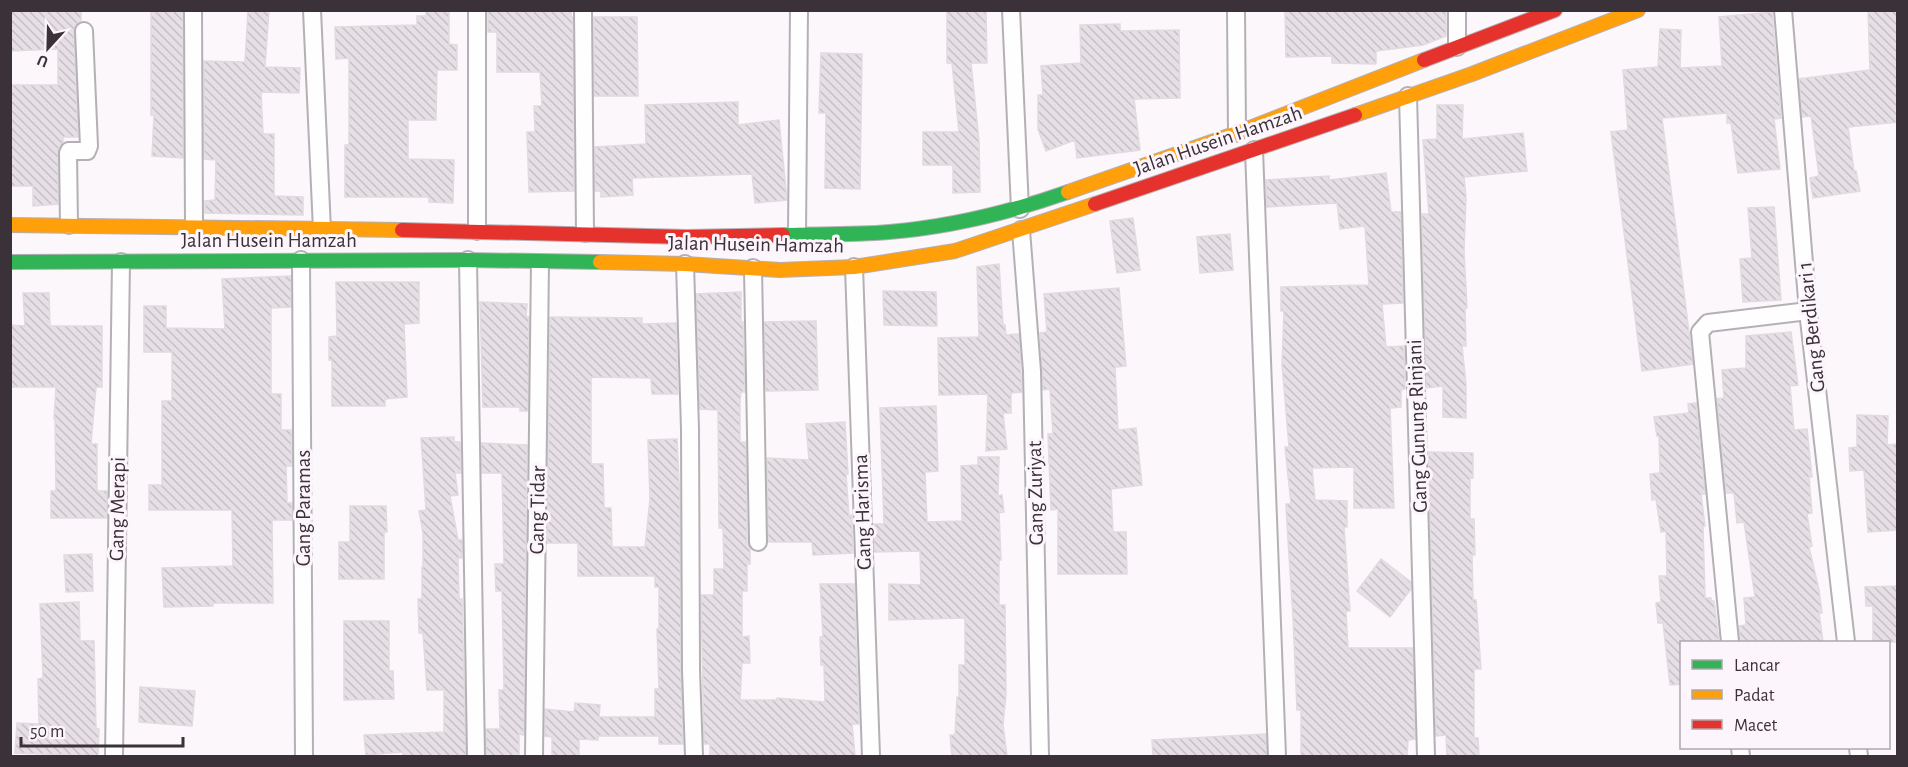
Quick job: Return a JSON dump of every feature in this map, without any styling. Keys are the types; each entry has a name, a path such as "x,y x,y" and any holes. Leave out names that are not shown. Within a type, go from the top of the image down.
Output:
{"street":[{"path":"194,10 194,227"},
{"path":"312,10 322,230"},
{"path":"477,10 477,231"},
{"path":"583,10 585,233"},
{"path":"797,234 799,10"},
{"path":"1011,10 1020,209"},
{"path":"1236,10 1237,133"},
{"path":"1457,10 1457,47"},
{"name":"Jalan Husein Hamzah","path":"10,225 477,231 687,237 889,232 945,224 1020,209 1237,133 1556,10"},
{"name":"Jalan Husein Hamzah","path":"10,262 301,260 685,264 780,270 854,267 955,251 1021,230 1472,74 1638,10"},
{"name":"Gang Berdikari 1","path":"1784,10 1808,311 1846,641"},
{"path":"69,225 68,153 69,151 87,151 89,146 84,31"},
{"name":"Gang Gunung Rinjani","path":"1408,96 1426,756"},
{"path":"1254,150 1277,756"},
{"name":"Gang Zuriyat","path":"1021,230 1032,371 1040,756"},
{"name":"Gang Paramas","path":"301,260 304,756"},
{"path":"468,261 476,756"},
{"name":"Gang Merapi","path":"114,756 121,262"},
{"name":"Gang Tidar","path":"534,756 540,263"},
{"path":"685,264 690,429 691,658 694,756"},
{"name":"Gang Harisma","path":"854,267 871,756"},
{"path":"753,268 758,542"},
{"path":"1730,641 1700,332 1708,323 1808,311"}],"building":[{"path":"10,10 81,10 81,21 75,26 74,31 78,137 63,137 63,142 58,149 58,204 33,206 33,186 10,186 10,85 58,85 58,49 10,51"},
{"path":"151,10 183,10 183,158 152,156 154,115 151,115"},
{"path":"248,10 269,10 265,67 300,68 299,93 261,92 263,134 274,134 274,196 303,197 303,215 205,213 205,201 215,200 216,160 204,159 204,61 245,62"},
{"path":"426,10 449,10 449,44 457,45 457,70 437,70 436,120 408,120 408,159 454,160 453,203 429,202 429,197 345,197 345,145 349,145 349,58 336,59 335,27 417,25 417,16 426,16"},
{"path":"488,10 571,10 571,17 573,17 574,191 529,192 527,132 535,132 534,106 542,106 540,72 497,72 497,32 488,32"},
{"path":"947,10 986,10 987,63 971,63 979,141 980,192 953,193 953,165 923,165 923,132 959,132 952,63 947,63"},
{"path":"1285,10 1376,10 1376,13 1396,10 1446,10 1446,36 1423,45 1376,51 1375,64 1332,63 1332,56 1286,57"},
{"path":"1868,10 1898,10 1898,122 1848,127 1854,171 1856,171 1860,191 1813,198 1810,178 1819,176 1811,116 1802,117 1799,79 1870,70"},
{"path":"1772,12 1781,118 1774,119 1780,169 1738,173 1731,123 1727,123 1727,113 1662,118 1693,364 1642,371 1611,132 1628,130 1623,70 1658,67 1660,29 1681,30 1680,68 1722,66 1719,17"},
{"path":"594,17 637,17 638,96 594,96"},
{"path":"1120,24 1120,31 1179,30 1180,98 1134,99 1140,150 1077,158 1075,140 1046,151 1038,129 1038,95 1043,95 1041,66 1081,63 1080,25"},
{"path":"821,53 862,54 860,189 825,188 826,113 819,113"},
{"path":"738,102 738,125 779,120 787,200 755,203 752,174 632,178 633,195 601,197 601,191 595,191 595,147 646,144 645,105"},
{"path":"1437,105 1463,105 1462,139 1523,133 1527,171 1464,177 1467,308 1465,308 1466,346 1462,346 1466,384 1466,418 1443,417 1443,386 1426,388 1422,214 1429,214 1423,140 1437,139"},
{"path":"1386,173 1391,212 1401,212 1403,303 1382,304 1386,347 1404,346 1405,389 1401,390 1401,407 1390,408 1394,508 1354,508 1354,467 1312,468 1315,500 1347,501 1347,527 1344,527 1350,611 1346,611 1348,648 1413,648 1415,739 1408,740 1407,756 1301,756 1301,710 1297,710 1286,504 1291,504 1285,447 1289,447 1282,364 1284,311 1281,311 1281,287 1369,285 1365,226 1340,229 1337,203 1267,207 1266,180 1329,176 1329,180"},
{"path":"1774,207 1781,300 1743,302 1740,259 1752,258 1748,208"},
{"path":"1133,218 1140,270 1117,273 1110,221"},
{"path":"1230,234 1233,270 1200,273 1197,237"},
{"path":"999,264 1003,325 1005,325 1006,335 1019,334 1022,392 1011,393 1011,413 1003,413 1007,449 986,451 988,394 939,395 938,338 979,337 977,267"},
{"path":"291,276 291,307 271,308 271,394 281,394 281,430 291,430 292,466 286,466 287,503 292,503 292,520 272,520 273,603 213,603 213,606 164,607 162,568 233,566 232,510 149,510 149,485 162,485 162,401 172,401 172,352 144,352 144,306 166,306 166,328 225,329 222,279"},
{"path":"336,282 419,282 419,323 404,324 407,397 385,399 385,406 332,406 332,360 329,360 329,337 337,336"},
{"path":"1119,288 1126,366 1115,367 1118,430 1136,428 1142,485 1111,489 1113,532 1126,532 1127,574 1058,574 1058,509 1051,510 1048,434 1053,434 1050,389 1043,390 1040,333 1047,332 1044,294"},
{"path":"883,291 936,292 937,326 884,325"},
{"path":"741,292 745,392 741,392 740,401 740,442 746,442 747,542 750,548 750,564 747,564 747,591 742,591 742,637 749,636 750,663 742,663 740,700 777,700 777,698 825,702 824,665 821,665 820,637 823,637 820,584 854,584 859,724 852,724 855,756 710,756 710,744 704,744 701,595 714,595 714,569 724,569 723,528 719,528 718,410 700,409 696,294"},
{"path":"23,293 49,293 50,326 102,326 102,387 96,387 91,444 97,444 97,491 107,491 107,518 51,518 51,491 56,491 54,419 56,387 10,387 10,325 25,326"},
{"path":"480,302 527,304 526,317 529,317 528,411 520,411 520,407 483,407"},
{"path":"550,317 642,318 642,324 676,323 678,394 652,394 651,378 591,377 591,464 603,464 604,508 611,508 612,547 645,547 650,499 648,440 677,439 683,744 659,744 659,736 598,736 598,740 579,739 579,756 552,756 552,737 545,736 545,709 574,712 575,703 600,705 599,717 655,717 655,689 659,689 657,629 659,629 659,587 655,587 655,576 578,576 578,543 547,543"},
{"path":"816,321 818,390 766,391 764,322"},
{"path":"1791,332 1798,385 1790,386 1794,430 1807,429 1812,477 1809,477 1812,513 1807,514 1812,546 1809,547 1819,590 1823,641 1740,641 1739,626 1746,625 1744,598 1755,597 1744,522 1737,523 1734,493 1726,493 1717,399 1724,398 1722,370 1746,368 1746,336"},
{"path":"1696,403 1705,494 1701,494 1705,526 1703,527 1705,598 1711,598 1711,601 1714,601 1719,641 1680,641 1680,684 1670,685 1663,623 1658,623 1656,603 1661,602 1659,576 1667,576 1666,531 1661,532 1656,499 1652,500 1650,474 1660,473 1659,436 1657,436 1654,417 1689,413 1688,404"},
{"path":"936,406 938,471 925,472 927,522 962,521 961,466 978,465 978,457 999,457 998,496 1002,495 1004,512 999,513 1001,560 999,560 999,605 1005,605 1006,694 1003,725 1007,756 952,756 950,735 955,735 957,697 959,697 959,665 965,665 965,618 889,620 889,584 921,585 920,551 874,552 873,524 884,524 880,408"},
{"path":"1857,415 1888,416 1887,445 1898,444 1898,530 1868,532 1864,470 1850,471 1849,448 1857,447"},
{"path":"845,422 848,474 846,474 853,553 813,555 812,542 768,542 767,458 809,460 806,424"},
{"path":"454,437 454,442 460,442 461,473 455,473 458,495 450,496 458,540 462,540 462,558 458,558 459,599 462,599 466,756 403,756 403,752 366,755 364,735 444,732 444,690 427,690 423,633 419,633 418,599 422,599 423,533 419,511 426,510 421,438"},
{"path":"481,443 527,445 524,735 519,734 519,756 486,756 486,729 500,729 499,690 504,690 502,591 496,591 495,564 504,564 502,473 482,473"},
{"path":"1428,452 1473,453 1473,478 1470,478 1470,519 1474,519 1473,600 1476,600 1481,669 1474,669 1474,738 1478,738 1479,756 1447,756 1446,735 1436,736"},
{"path":"350,506 386,506 384,579 339,579 339,542 350,542"},
{"path":"92,554 93,591 66,592 64,555"},
{"path":"1381,559 1411,582 1411,589 1390,617 1357,591"},
{"path":"1898,586 1898,642 1873,641 1873,606 1866,606 1865,587"},
{"path":"79,602 80,641 94,641 96,728 99,729 98,756 15,753 17,723 39,724 38,679 43,678 40,604"},
{"path":"344,621 389,621 389,671 393,671 394,699 344,700"},
{"path":"140,687 195,691 192,726 139,722"},
{"path":"1266,734 1267,756 1153,756 1152,740"}],"traffic: fast":[{"path":"783,235 912,230 1002,212 1068,192"},
{"path":"10,262 468,260 600,262"}],"traffic: slow":[{"path":"1355,115 1472,74 1638,10"},
{"path":"1068,192 1237,133 1424,60"},
{"path":"600,262 780,270 854,267 955,251 1095,204"},
{"path":"10,225 402,230"}],"traffic: jam":[{"path":"1424,60 1555,10"},
{"path":"1095,204 1355,115"},
{"path":"402,230 687,237 783,235"}]}
